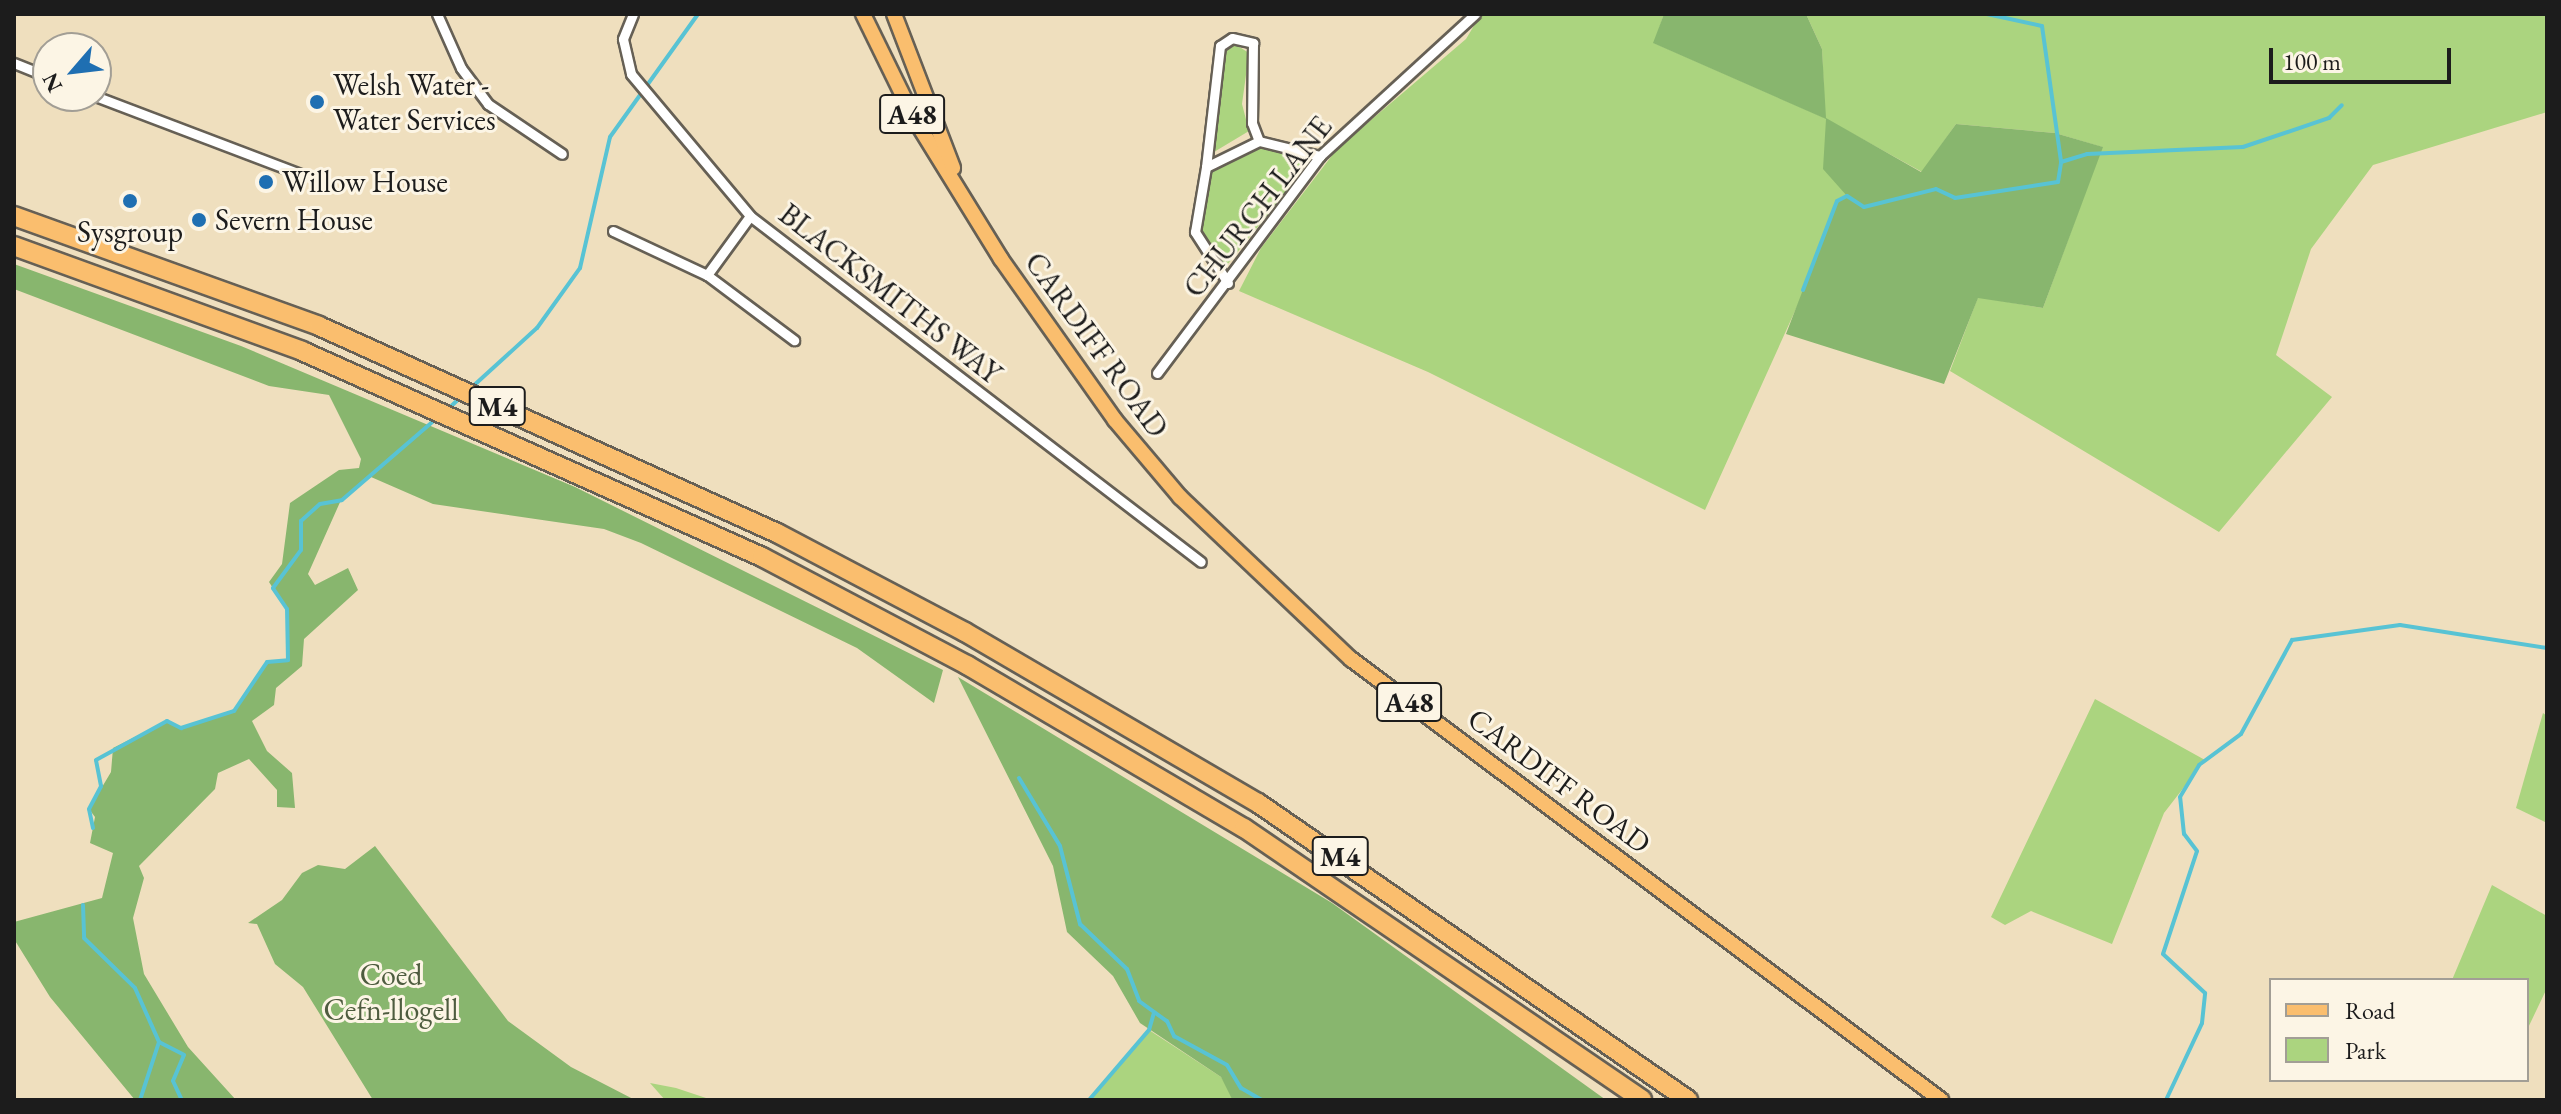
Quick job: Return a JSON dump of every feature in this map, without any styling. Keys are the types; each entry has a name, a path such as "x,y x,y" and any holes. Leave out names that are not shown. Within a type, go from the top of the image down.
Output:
{"highway":[{"name":"M4","path":"14,216 319,326 777,533 970,635 1309,836 1688,1100"},
{"name":"M4","path":"14,246 302,351 762,557 962,662 1325,880 1642,1100"}],"main road":[{"name":"CARDIFF ROAD","path":"863,14 969,209 1140,452 1283,597 1351,659 1941,1100"},
{"name":"CARDIFF ROAD","path":"894,14 894,31 969,209"}],"street":[{"path":"437,14 461,68 488,104 562,154"},
{"name":"BLACKSMITHS WAY","path":"633,14 623,39 631,74 654,108 750,216 1201,562"},
{"name":"CHURCH LANE","path":"1157,373 1228,283 1320,156 1475,14"},
{"path":"1228,283 1195,232 1220,46 1232,38 1253,43 1252,123 1259,141"},
{"path":"112,102 298,173"},
{"path":"1206,167 1259,141 1320,156"},
{"path":"707,275 750,216"},
{"path":"613,231 707,275 794,340"}],"green space":[{"path":"1481,14 1664,14 1654,43 1825,118 1822,49 1806,14 2547,14 2547,112 2373,165 2311,249 2276,355 2332,397 2219,532 1950,371 1978,297 2043,308 2102,147 2055,133 1956,124 1922,172 1826,119 1847,196 1705,510 1428,372 1239,291 1261,248 1337,149 1466,39"},
{"path":"1664,14 1806,14 1822,49 1826,118 1921,172 1956,124 2055,133 2103,147 2043,308 1978,298 1944,384 1786,334 1837,201 1847,196 1823,169 1826,119 1653,43"},
{"path":"1230,41 1249,53 1242,104 1249,131 1214,152 1223,49"},
{"path":"1263,145 1310,162 1223,270 1196,222 1205,176 1239,151"},
{"path":"14,264 241,346 575,487 943,670 934,703 857,648 641,543 604,529 433,504 371,477 341,500 308,574 315,585 348,568 358,590 304,639 302,666 276,688 274,705 252,721 267,751 292,773 295,808 277,807 277,790 249,759 218,773 215,789 139,866 144,878 133,918 144,974 188,1047 236,1100 135,1100 50,997 14,939 14,922 102,898 113,853 90,843 95,817 89,809 111,772 113,748 167,721 181,728 234,711 267,662 288,660 287,610 269,582 282,564 290,503 339,470 359,468 361,459 329,395 269,386 14,289"},
{"path":"958,677 1332,903 1606,1100 1232,1099 1221,1077 1140,1023 1113,976 1067,932 1053,866"},
{"path":"2095,699 2205,760 2164,813 2112,944 2031,911 2005,925 1991,917"},
{"path":"2543,713 2547,716 2547,823 2516,808"},
{"name":"Coed Cefn-llogell","path":"375,846 508,1021 571,1067 635,1100 373,1100 303,987 275,964 257,924 248,923 282,900 302,873 318,865 345,869"},
{"path":"2492,885 2547,916 2547,988 2529,1026 2529,978 2453,978"},
{"path":"1149,1030 1221,1077 1237,1100 1089,1100"},
{"path":"650,1083 676,1088 712,1100 665,1100"}],"waterway":[{"path":"471,388 537,328 580,268 610,137 698,14"},
{"path":"1987,14 2042,26 2061,162"},
{"path":"1803,290 1837,201 1847,196 1864,207 1936,189 1955,198 2058,182 2061,162 2087,154 2243,147 2329,118 2342,105"},
{"path":"447,410 461,397"},
{"path":"93,828 89,809 101,786 96,760 167,721 181,728 234,711 267,662 288,660 287,609 273,588 301,550 301,521 320,504 342,500 437,418"},
{"path":"2166,1100 2202,1023 2205,993 2163,954 2197,851 2184,834 2180,797 2199,765 2241,734 2292,640 2400,625 2547,648"},
{"path":"1019,778 1060,846 1080,924 1127,969 1139,1001 1167,1021 1174,1036 1227,1065 1241,1088 1262,1100"},
{"path":"83,905 84,938 135,988 159,1042 140,1100"},
{"path":"1089,1100 1149,1030 1154,1013"},
{"path":"159,1042 184,1055 173,1081 182,1100"}],"place":[{"name":"Welsh Water - Water Services","path":"317,102"},
{"name":"Willow House","path":"266,182"},
{"name":"Sysgroup","path":"130,201"},
{"name":"Severn House","path":"199,220"}]}
